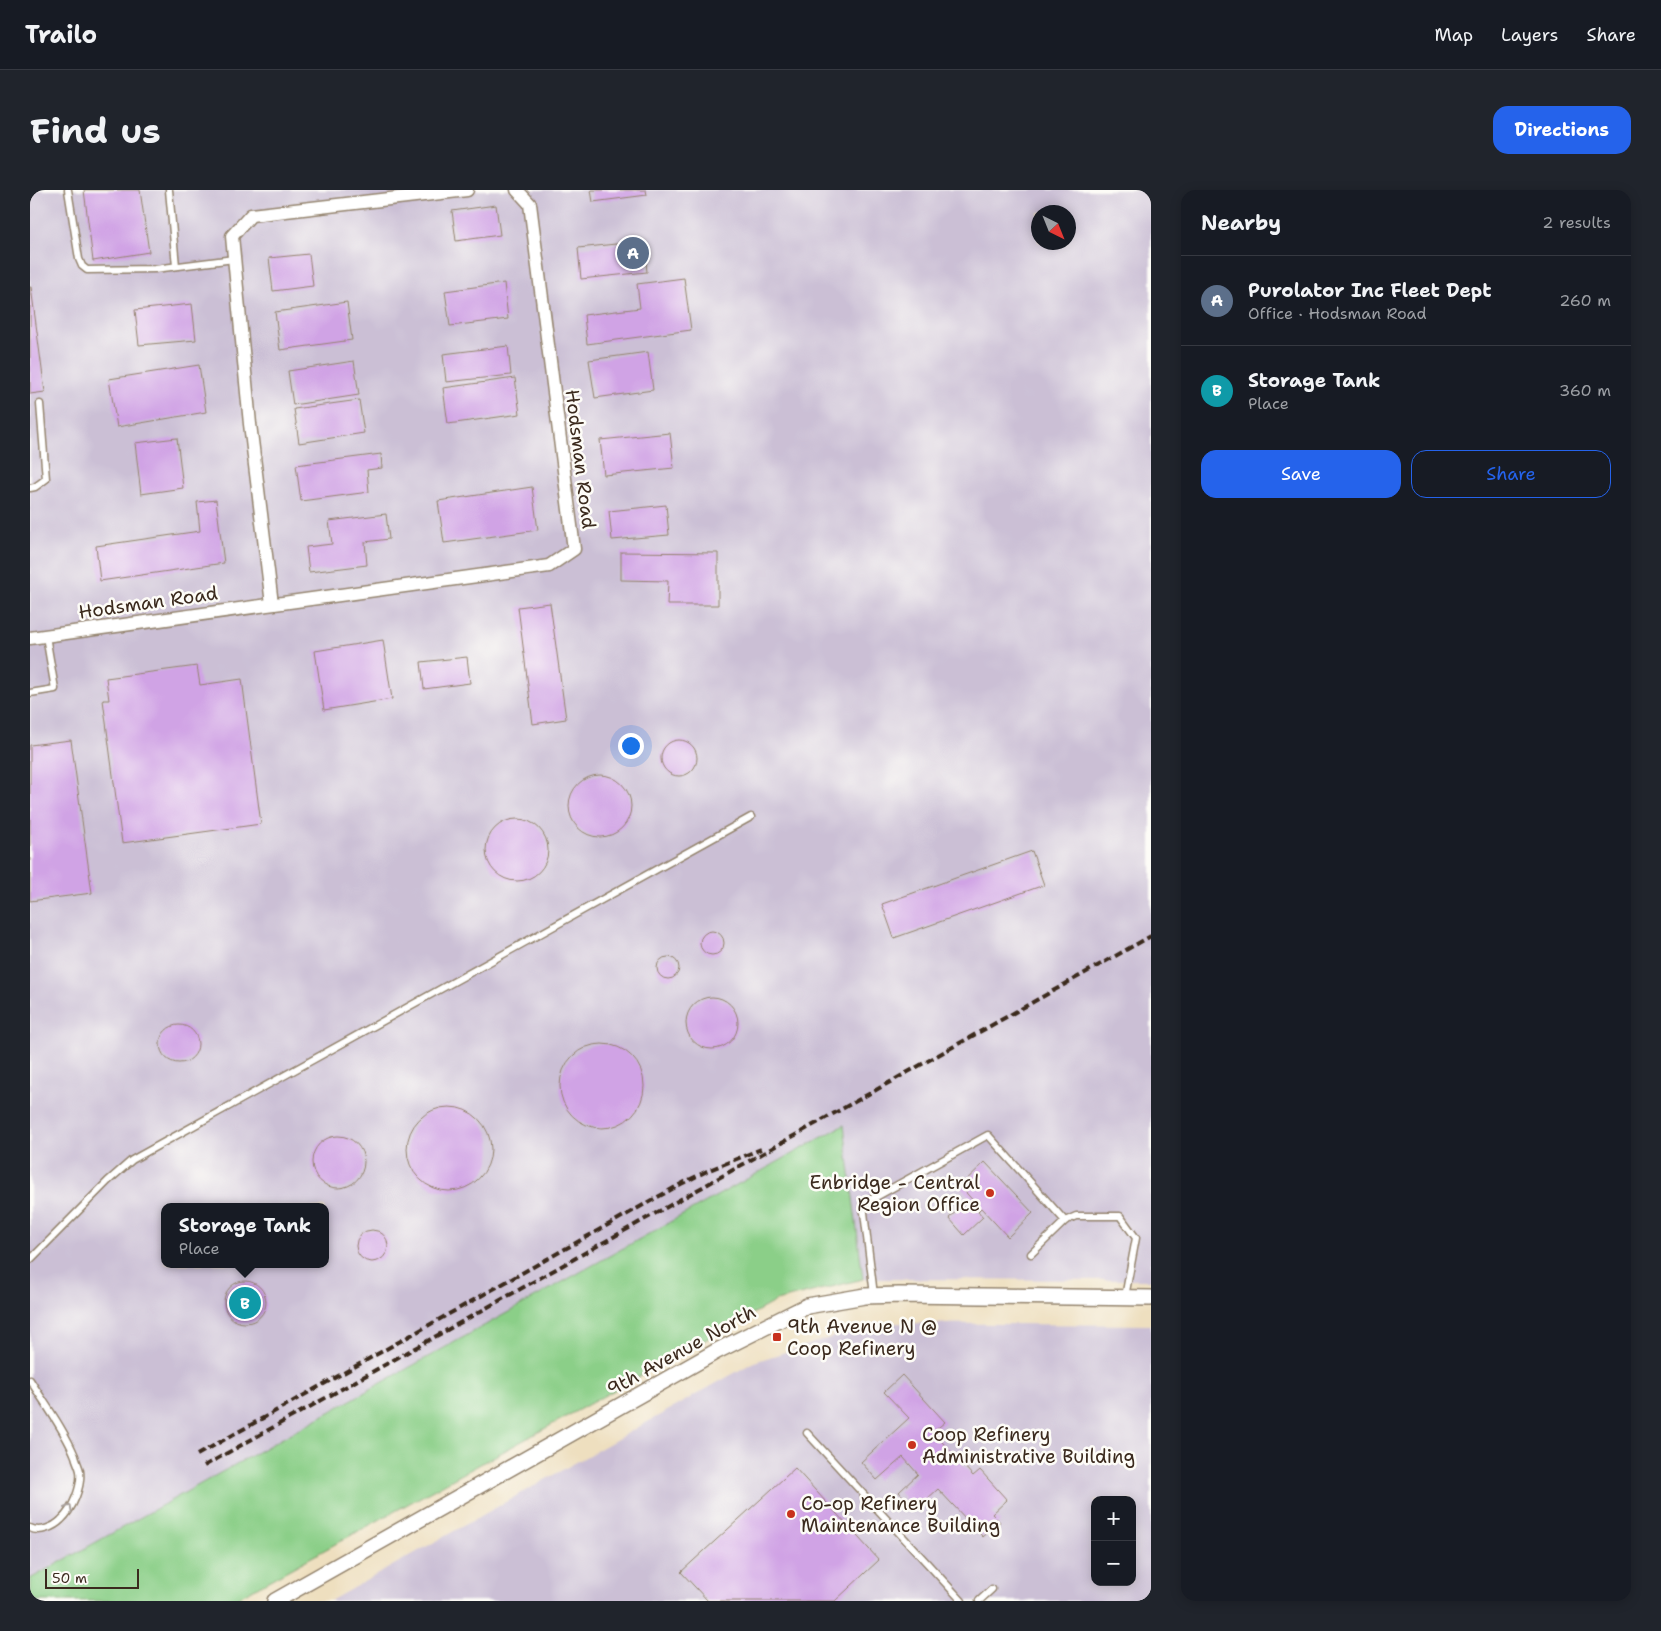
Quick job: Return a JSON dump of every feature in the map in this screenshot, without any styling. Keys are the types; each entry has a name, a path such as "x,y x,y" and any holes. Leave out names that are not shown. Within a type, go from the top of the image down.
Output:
{"street":[{"path":"272,604 250,424 232,236 250,214 467,190"},
{"name":"Hodsman Road","path":"30,638 549,566 574,549 530,204 517,190"},
{"name":"9th Avenue North","path":"274,1601 724,1348 807,1306 874,1295 1151,1298"}],"lane":[{"path":"68,190 79,259 82,266 87,270 155,269 234,259"},
{"path":"169,190 176,266"},
{"path":"30,488 46,479 40,404"},
{"path":"30,693 55,689 46,636"},
{"path":"30,1260 108,1181 132,1160 751,817"},
{"path":"874,1295 864,1204 988,1135 1065,1221"},
{"path":"1030,1254 1065,1221 1076,1216 1120,1216 1136,1238 1125,1298"},
{"path":"30,1380 70,1443 80,1470 79,1488 69,1510 61,1520 51,1527 35,1530 30,1528"},
{"path":"807,1433 962,1601"},
{"path":"979,1601 992,1589"}],"shaded area":[{"path":"30,190 1151,190 1151,1280 863,1279 776,1301 232,1601 30,1601"},
{"path":"877,1323 1151,1325 1151,1601 330,1601 754,1362"}],"green space":[{"path":"844,1125 863,1279 776,1301 232,1601 30,1601 30,1579"}],"building":[{"path":"84,190 140,190 149,252 93,261"},
{"path":"591,190 646,190 647,195 593,202"},
{"path":"496,205 500,235 456,241 452,211"},
{"path":"644,241 647,272 581,279 578,248"},
{"path":"309,254 313,286 273,291 269,258"},
{"path":"684,278 691,330 587,344 584,315 640,308 637,284"},
{"path":"504,283 508,319 450,326 445,291"},
{"path":"30,287 45,392 30,394"},
{"path":"347,302 352,340 280,350 275,312"},
{"path":"192,304 196,340 139,345 135,310"},
{"path":"508,346 511,375 446,382 443,354"},
{"path":"648,352 653,390 595,398 589,360"},
{"path":"354,361 359,395 293,405 288,371"},
{"path":"199,365 206,412 117,427 109,379"},
{"path":"515,378 520,414 448,424 443,388"},
{"path":"359,400 364,433 299,443 294,409"},
{"path":"670,433 674,468 604,475 600,440"},
{"path":"177,438 183,488 141,494 135,443"},
{"path":"381,454 382,468 367,470 369,492 301,501 296,465"},
{"path":"532,487 538,530 444,543 438,501"},
{"path":"216,500 224,563 100,581 96,546 200,531 197,502"},
{"path":"666,505 669,535 612,540 609,511"},
{"path":"386,514 389,539 365,542 367,565 309,572 306,547 332,544 329,521"},
{"path":"621,552 718,553 718,605 667,605 668,581 621,580"},
{"path":"550,603 566,719 533,724 518,607"},
{"path":"383,640 392,699 324,710 315,651"},
{"path":"467,657 470,683 424,689 421,662"},
{"path":"197,666 200,685 242,679 261,824 122,843 103,700 109,700 106,678"},
{"path":"71,740 92,893 30,901 30,745"},
{"path":"679,740 686,741 692,745 696,751 696,765 692,771 686,775 679,776 672,775 666,771 662,765 661,758 662,751 666,745 672,741"},
{"path":"600,775 612,777 622,784 629,794 631,806 629,818 622,828 612,835 600,837 588,835 578,828 571,818 569,806 571,794 578,784 588,777"},
{"path":"517,819 529,821 539,828 546,838 548,850 546,862 539,872 529,879 517,881 505,879 495,872 488,862 486,850 488,838 495,828 505,821"},
{"path":"1032,851 1044,885 894,938 882,904"},
{"path":"712,931 720,935 724,943 720,951 712,955 704,951 700,943 704,935"},
{"path":"664,957 672,957 679,964 679,972 672,979 664,979 657,972 657,964"},
{"path":"712,997 722,999 730,1005 736,1013 738,1023 736,1033 730,1041 722,1047 712,1049 702,1047 694,1041 688,1033 686,1023 688,1013 694,1005 702,999"},
{"path":"179,1025 192,1031 198,1044 192,1057 179,1063 166,1057 160,1044 166,1031"},
{"path":"602,1044 625,1051 637,1063 644,1086 637,1109 625,1121 602,1128 579,1121 567,1109 560,1086 567,1063 579,1051"},
{"path":"449,1107 472,1114 484,1126 491,1149 484,1172 472,1184 449,1191 426,1184 414,1172 407,1149 414,1126 426,1114"},
{"path":"338,1136 348,1138 356,1144 362,1152 364,1162 362,1172 356,1180 348,1186 338,1188 328,1186 320,1180 314,1172 312,1162 314,1152 320,1144 328,1138"},
{"name":"Enbridge - Central Region Office","path":"985,1162 1033,1213 1008,1237 981,1208 978,1211 983,1217 964,1235 949,1218 968,1201 973,1206 976,1204 960,1186"},
{"path":"372,1230 384,1234 388,1246 384,1258 372,1262 360,1258 356,1246 360,1234"},
{"path":"245,1281 260,1287 266,1302 260,1317 245,1323 230,1317 224,1302 230,1287"},
{"name":"Coop Refinery Administrative Building","path":"902,1375 945,1422 933,1432 973,1476 980,1470 1007,1500 992,1514 1000,1522 983,1537 938,1489 915,1510 899,1492 918,1474 903,1457 877,1480 861,1462 909,1418 884,1392"},
{"name":"Co-op Refinery Maintenance Building","path":"795,1468 879,1560 835,1601 708,1601 681,1572"}],"railway":[{"path":"204,1466 1151,936"},
{"path":"197,1455 681,1184 761,1149"}],"place":[{"name":"Purolator Inc Fleet Dept","path":"633,253"},
{"name":"Enbridge - Central Region Office","path":"990,1193"},
{"name":"Storage Tank","path":"245,1303"},
{"name":"9th Avenue N @ Coop Refinery","path":"777,1337"},
{"name":"Coop Refinery Administrative Building","path":"912,1445"},
{"name":"Co-op Refinery Maintenance Building","path":"791,1514"}]}
